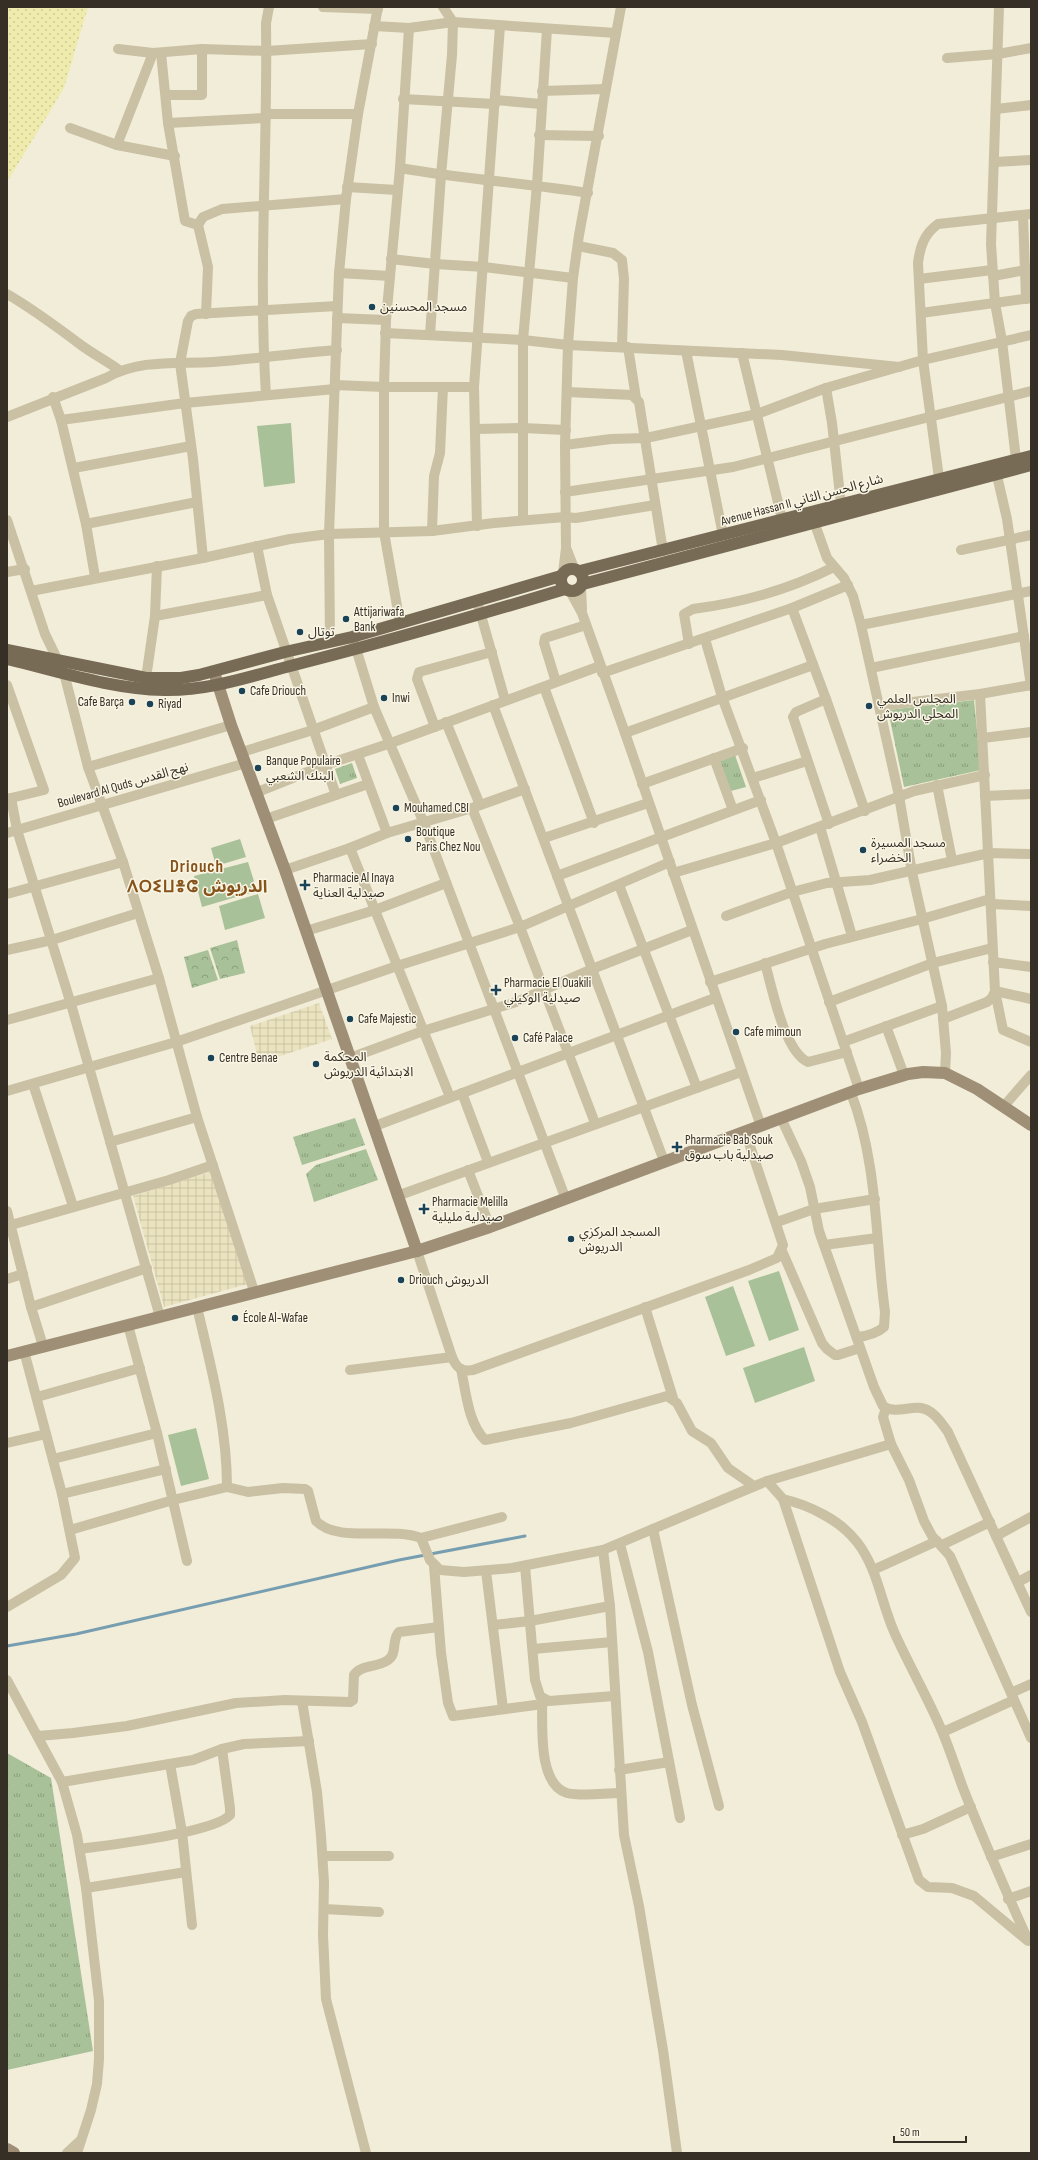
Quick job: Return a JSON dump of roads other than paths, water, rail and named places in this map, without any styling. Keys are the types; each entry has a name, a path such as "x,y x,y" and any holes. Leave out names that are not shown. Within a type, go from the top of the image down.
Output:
{"main road":[{"name":"Avenue Hassan II شارع الحسن الثاني","path":"7,659 64,673 145,683 184,690 218,685 356,649 575,588 812,517 996,469 1016,459 1031,456"},
{"name":"Avenue Hassan II شارع الحسن الثاني","path":"7,650 56,660 145,683 181,678 214,672 285,652 352,637 477,601 570,572 663,551 782,519 812,517 841,504 939,478 1031,465"},
{"path":"570,572 584,579 575,588 561,583 570,572"}],"street":[{"path":"266,395 263,310 264,205 267,116 266,23 270,7"},
{"path":"323,7 378,8 358,114 347,187 339,273 329,534 330,642"},
{"path":"430,335 453,22 443,7"},
{"path":"570,572 566,548 565,445 568,345 573,278 621,7"},
{"path":"999,7 992,218 992,273 995,303 1002,341 1016,459"},
{"path":"374,26 409,28 453,22 616,33"},
{"path":"477,526 474,387 476,337 484,266 500,26"},
{"path":"400,623 384,532 384,387 385,333 400,168 403,99 409,28"},
{"path":"523,520 523,340 547,29"},
{"path":"118,49 157,53 202,49 267,51 372,44"},
{"path":"947,58 998,54 1031,48"},
{"path":"167,95 202,94 202,49"},
{"path":"157,53 167,95 168,123 175,156 185,221 198,225"},
{"path":"117,145 157,53"},
{"path":"542,91 606,90"},
{"path":"403,99 541,104"},
{"path":"996,108 1031,105"},
{"path":"168,123 267,116 358,114"},
{"path":"70,128 117,145 175,156"},
{"path":"539,135 598,136"},
{"path":"994,162 1031,160"},
{"path":"400,168 490,182 536,185 588,193"},
{"path":"347,187 397,190"},
{"path":"206,314 208,267 198,225 202,217 213,211 264,205 346,199"},
{"path":"921,313 1029,299 1027,215 938,224 931,229 920,248 918,263 923,360 939,478"},
{"path":"578,246 612,253 622,260 624,279 625,347 636,398 640,406 646,438 663,551"},
{"path":"391,259 436,264 484,266 573,278"},
{"path":"919,278 1028,269"},
{"path":"339,273 390,276"},
{"path":"7,294 25,304 40,316 119,370"},
{"path":"203,558 191,446 180,363 188,321 191,316 196,314 337,306"},
{"path":"337,318 386,320"},
{"path":"385,333 523,340 568,345 742,353 899,367"},
{"path":"565,445 611,439 646,438 757,414 826,388 923,360 1031,335"},
{"path":"7,416 92,383 119,370 149,363 180,363 337,350"},
{"path":"686,351 723,535"},
{"path":"742,353 757,414 766,460 782,519"},
{"path":"62,420 185,403 335,387 474,387"},
{"path":"432,531 434,476 440,453 443,387"},
{"path":"826,388 841,504"},
{"path":"565,492 652,480 766,460 1031,391"},
{"path":"567,392 632,395 636,398"},
{"path":"53,397 62,420 74,468 95,577"},
{"path":"476,429 522,428 566,430"},
{"path":"74,468 191,446"},
{"path":"879,706 980,694 1031,686 1026,639 1008,519 996,469"},
{"path":"86,524 197,502"},
{"path":"31,591 95,577 203,558 290,539 329,534 432,531 523,520 565,517 576,518 655,505"},
{"path":"812,517 827,558 848,585 861,625 899,796 912,872 942,1006 946,1053 945,1073"},
{"path":"7,520 9,531 25,569 31,591 56,660 64,673 88,767 103,804 123,862 159,978 197,1117 254,1292"},
{"path":"961,550 1031,535"},
{"path":"257,546 268,595 285,652 301,691 336,795"},
{"path":"145,683 155,616 157,566"},
{"path":"689,644 684,614 693,609 758,596 804,582 834,567"},
{"path":"7,572 25,569"},
{"path":"256,793 325,765 358,755 556,682 705,639 792,608 848,585"},
{"path":"575,588 601,669 670,862 715,998 760,1126"},
{"path":"861,625 1031,591"},
{"path":"155,616 268,595"},
{"path":"477,601 505,700"},
{"path":"792,608 826,699 865,811"},
{"path":"556,682 544,643 545,638 586,625"},
{"path":"352,637 374,707 391,743 423,821 470,943 493,1010 565,1197"},
{"path":"705,639 722,697 761,800 845,1047 855,1091 866,1142 875,1199 877,1238 885,1312 884,1327 876,1333 857,1337"},
{"path":"871,668 1026,639"},
{"path":"435,727 418,679 419,672 492,652"},
{"path":"625,733 813,665"},
{"path":"214,672 231,726 244,757 285,870 326,992 374,1126 452,1357 455,1364 460,1369 476,1428 485,1440 571,1423 660,1397 667,1396 673,1398"},
{"path":"7,685 9,696 44,790 9,798 34,887 71,1004 88,1069 125,1192 160,1317"},
{"path":"544,687 594,823"},
{"path":"980,694 995,991 1003,1030 1031,1042"},
{"path":"826,699 793,715 825,825 837,883 852,936"},
{"path":"494,705 664,1161"},
{"name":"Boulevard Al Quds نهج القدس","path":"7,833 103,804 244,757 374,707"},
{"path":"446,722 520,927 570,1054 595,1123"},
{"path":"88,767 231,726"},
{"path":"983,738 1031,732"},
{"path":"642,784 742,748"},
{"path":"358,755 387,833"},
{"path":"714,758 733,810"},
{"path":"753,778 807,761"},
{"path":"673,873 776,843 865,811 899,796 937,785 985,775"},
{"path":"266,819 368,784"},
{"path":"937,785 952,860"},
{"path":"285,870 350,848 387,833 476,806 525,789"},
{"path":"985,796 1031,794"},
{"path":"557,876 761,800"},
{"path":"544,838 594,823 648,803"},
{"path":"350,848 450,1097"},
{"path":"726,916 792,892 837,883 870,880 912,872 952,860 989,853 1031,854"},
{"path":"7,894 123,862"},
{"path":"7,1091 88,1069 176,1042 326,992 397,966 520,927 670,862"},
{"path":"306,931 375,910 446,883"},
{"path":"618,885 644,950 668,1017 697,1088"},
{"path":"710,982 764,963 852,936 990,901 1031,906"},
{"path":"7,950 52,940 138,913"},
{"path":"350,1058 423,1031 493,1010 692,930"},
{"path":"829,1002 933,963 992,948"},
{"path":"993,962 1031,967"},
{"path":"764,963 784,1025 796,1053 808,1062 845,1047 886,1026 942,1006"},
{"path":"7,1020 71,1004 159,978"},
{"path":"995,991 1031,999"},
{"path":"943,1019 987,1002 992,998 995,991"},
{"path":"374,1126 570,1054 715,998"},
{"path":"886,1026 904,1075"},
{"path":"397,1196 595,1123 741,1072"},
{"path":"7,1356 417,1251 490,1227 565,1197 855,1091 904,1075 923,1072 945,1073 956,1077 1004,1106 1031,1125"},
{"path":"1004,1106 1031,1075"},
{"path":"33,1084 73,1206"},
{"path":"462,1093 488,1162"},
{"path":"110,1142 197,1117"},
{"path":"781,1118 801,1161 824,1245 874,1387 883,1406 886,1408 924,1408 934,1414 948,1432 1031,1612"},
{"path":"460,1369 473,1370 767,1263 777,1258 782,1251 783,1245 777,1222 745,1131"},
{"path":"11,1225 213,1165"},
{"path":"468,1170 490,1227"},
{"path":"777,1222 814,1209 875,1199"},
{"path":"7,1211 31,1307 43,1346"},
{"path":"824,1245 877,1238"},
{"path":"782,1251 816,1330 827,1349 835,1355 838,1355 860,1348"},
{"path":"31,1307 147,1268"},
{"path":"7,1279 23,1274"},
{"path":"197,1307 222,1421 226,1454 227,1487"},
{"path":"645,1307 673,1398 692,1431 711,1443 728,1468 754,1486"},
{"path":"128,1325 157,1433 188,1561"},
{"path":"7,1608 61,1575 70,1566 75,1558 62,1494 24,1351"},
{"path":"350,1370 452,1357"},
{"path":"37,1397 140,1368"},
{"path":"886,1408 883,1417 891,1444 909,1480 924,1521 950,1556 1031,1738"},
{"path":"53,1459 157,1433"},
{"path":"7,1443 46,1434"},
{"path":"434,1566 440,1570 447,1571 486,1571 525,1566 603,1550 767,1481 891,1444"},
{"path":"62,1494 166,1469"},
{"path":"767,1481 783,1499 840,1672 860,1716 915,1873 922,1883 928,1887 962,1890 974,1896 1030,1941"},
{"path":"70,1530 173,1500 227,1487 248,1492 284,1488 305,1489 308,1491 316,1520 328,1529 354,1533 405,1533 421,1538 502,1517"},
{"path":"783,1499 801,1503 844,1529 856,1542 873,1570 892,1628 943,1732 971,1808 1008,1898 1030,1941"},
{"path":"996,1536 1031,1517"},
{"path":"873,1570 990,1522"},
{"path":"653,1529 690,1698 719,1806"},
{"path":"421,1538 434,1566 439,1627 448,1703 453,1716 549,1701 614,1696"},
{"path":"620,1544 648,1652 680,1818"},
{"path":"603,1550 610,1606 614,1696 624,1835 639,1906 663,2050 677,2153"},
{"path":"525,1566 535,1680 542,1702 544,1754 550,1778 555,1786 568,1793 620,1793"},
{"path":"486,1571 503,1709"},
{"path":"1018,1582 1031,1576"},
{"path":"492,1625 530,1621 610,1606"},
{"path":"38,1736 127,1726 236,1703 302,1701 350,1702 353,1700 354,1676 361,1669 388,1660 393,1654 395,1636 399,1632 439,1627"},
{"path":"532,1649 612,1642"},
{"path":"7,1680 62,1782 72,1813 80,1848 86,1888 99,2001 99,2059 97,2084 91,2110 77,2153"},
{"path":"943,1732 1013,1696 1031,1684"},
{"path":"302,1701 318,1792 323,1856 326,2000 366,2153"},
{"path":"62,1782 193,1760 222,1749 244,1744 309,1741"},
{"path":"80,1848 182,1832 217,1824 230,1815 222,1749"},
{"path":"619,1770 669,1762"},
{"path":"170,1764 182,1832 192,1925"},
{"path":"902,1836 923,1829 971,1808"},
{"path":"991,1857 1031,1844"},
{"path":"323,1856 389,1856"},
{"path":"86,1888 186,1872"},
{"path":"1008,1898 1031,1890"},
{"path":"324,1909 379,1912"},
{"path":"67,2153 80,2141"},
{"path":"7,2149 14,2153"}],"waterway":[{"path":"7,1646 76,1634 399,1560 525,1536"}],"place":[{"name":"مسجد المحسنين","path":"372,307"},
{"name":"Attijariwafa Bank","path":"346,619"},
{"name":"توتال","path":"300,632"},
{"name":"Cafe Driouch","path":"242,691"},
{"name":"Inwi","path":"384,698"},
{"name":"Cafe Barça","path":"132,702"},
{"name":"Riyad","path":"150,704"},
{"name":"المجلس العلمي المحلي الدريوش","path":"869,706"},
{"name":"Banque Populaire البنك الشعبي","path":"258,768"},
{"name":"Mouhamed CBI","path":"396,808"},
{"name":"Boutique Paris Chez Nou","path":"408,839"},
{"name":"مسجد المسيرة الخضراء","path":"863,850"},
{"name":"Pharmacie Al Inaya صيدلية العناية","path":"305,885"},
{"name":"Pharmacie El Ouakili صيدلية الوكيلي","path":"496,990"},
{"name":"Cafe Majestic","path":"350,1019"},
{"name":"Cafe mimoun","path":"736,1032"},
{"name":"Café Palace","path":"515,1038"},
{"name":"Centre Benae","path":"211,1058"},
{"name":"المحكمة الابتدائية الدريوش","path":"316,1064"},
{"name":"Pharmacie Bab Souk صيدلية باب سوق","path":"677,1147"},
{"name":"Pharmacie Melilla صيدلية مليلية","path":"424,1209"},
{"name":"المسجد المركزي الدريوش","path":"571,1239"},
{"name":"Driouch الدريوش","path":"401,1280"},
{"name":"École Al-Wafae","path":"235,1318"}],"district":[{"name":"Driouch ⴷⵔⵉⵡⴻⵛ الدريوش","path":"197,877"}]}
